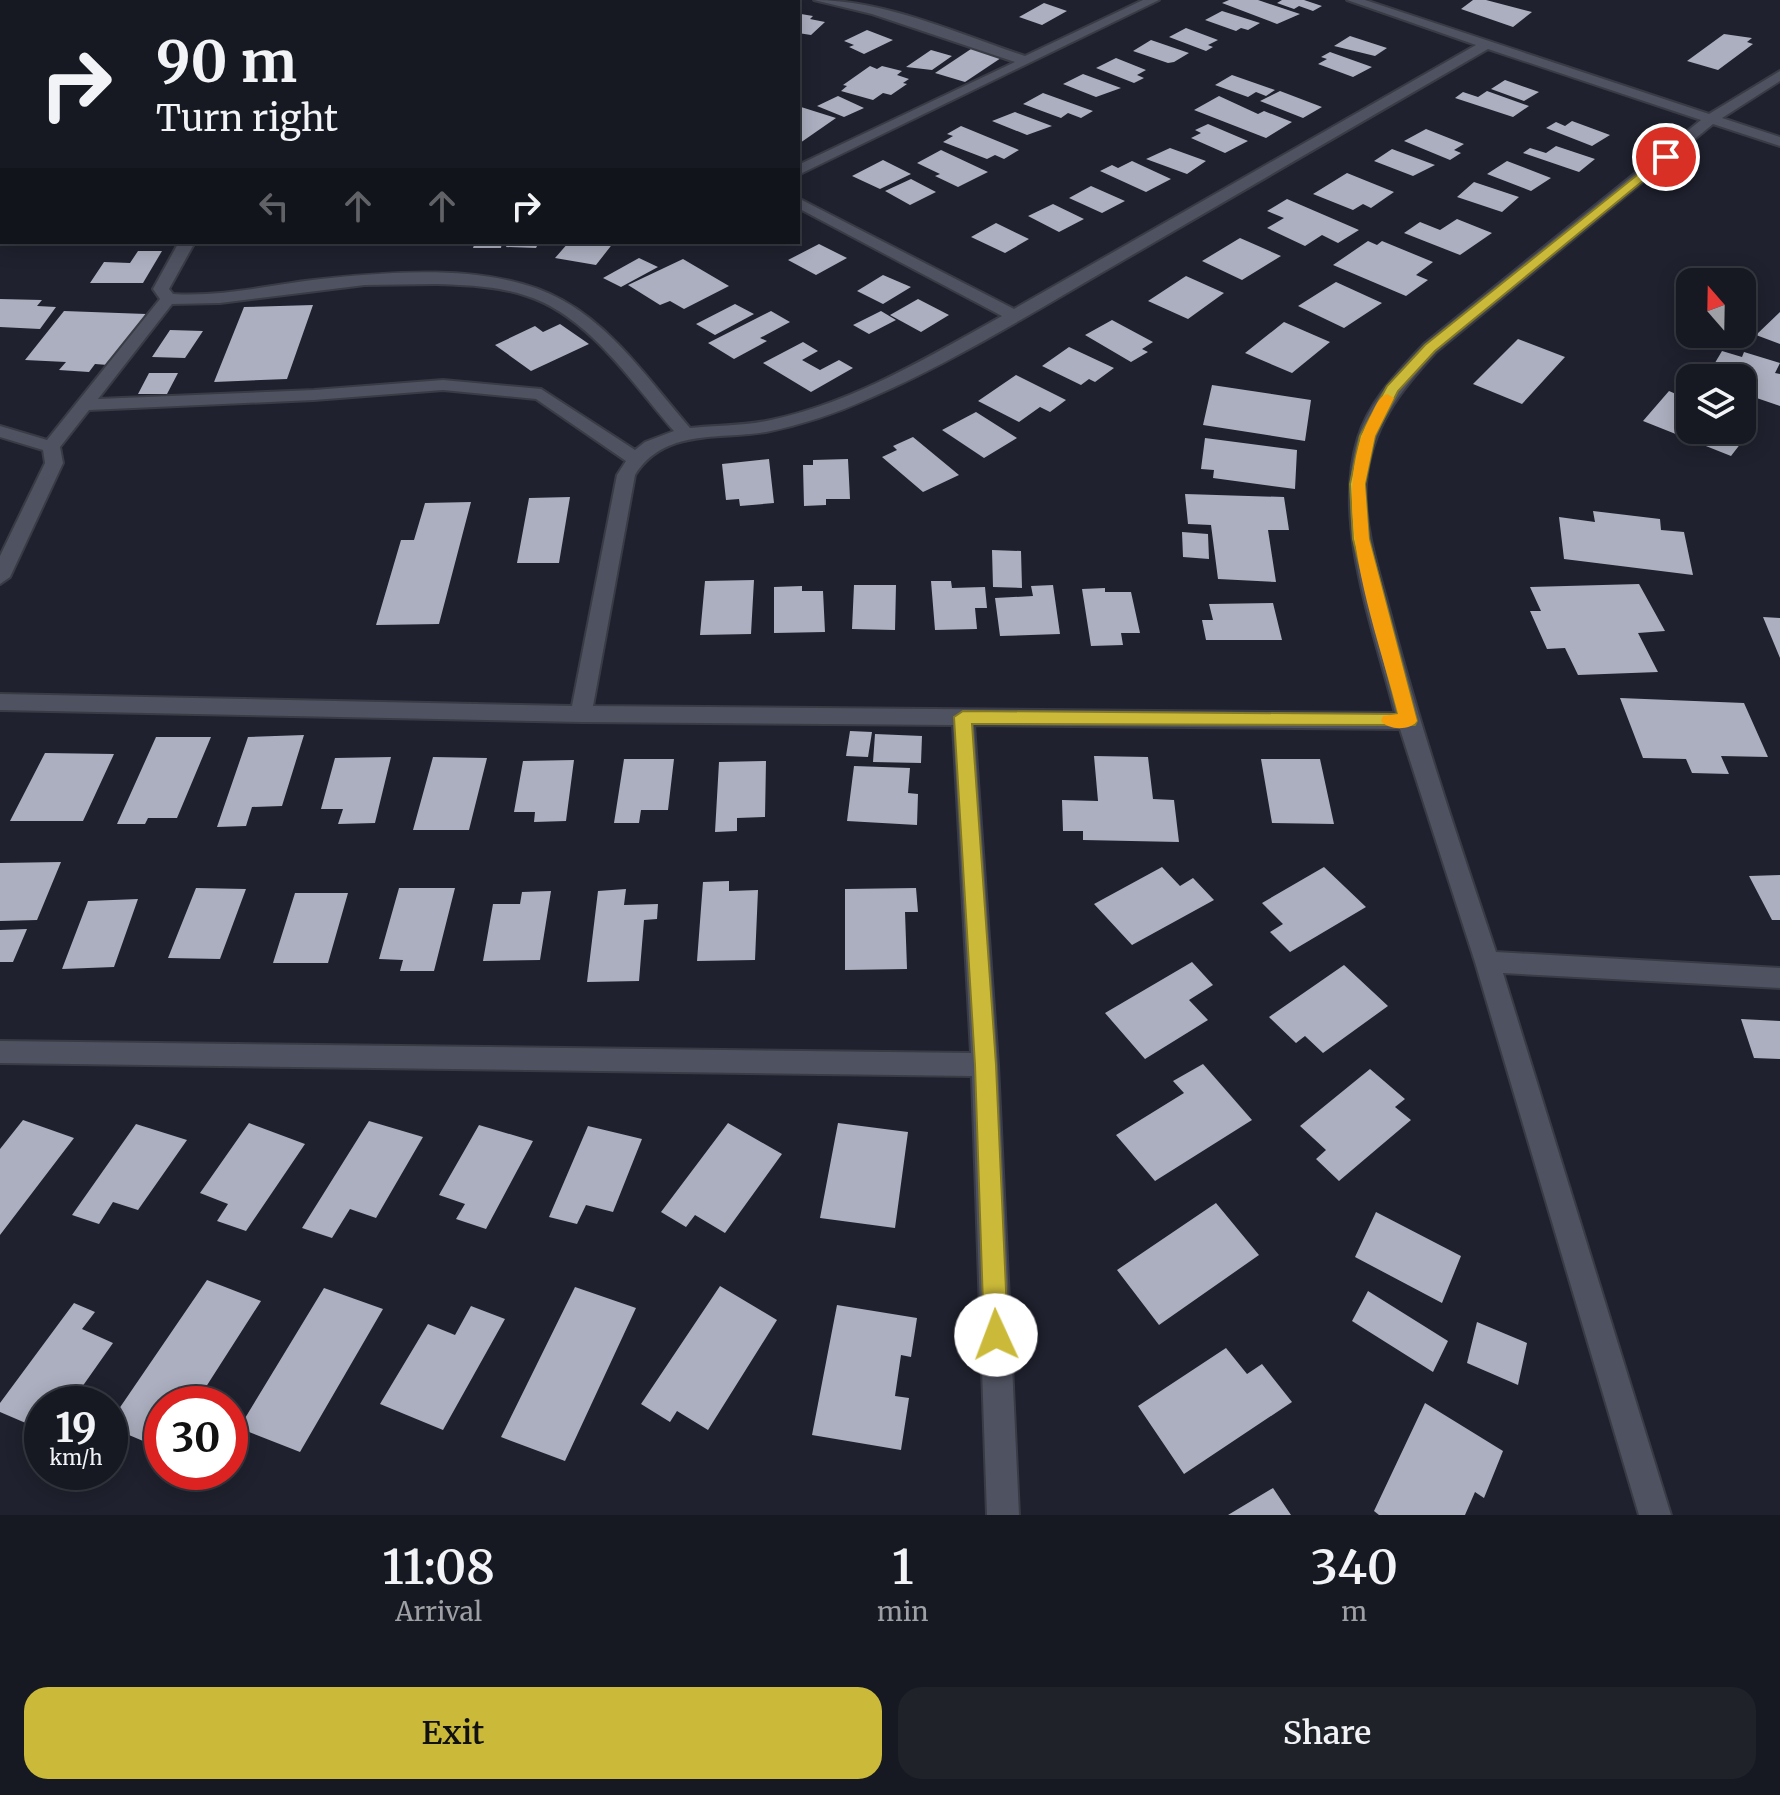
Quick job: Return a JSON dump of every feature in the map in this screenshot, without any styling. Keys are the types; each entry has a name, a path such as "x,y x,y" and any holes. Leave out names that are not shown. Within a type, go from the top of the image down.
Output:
{"street":[{"path":"820,0 875,11 1026,61"},
{"path":"800,170 1153,0"},
{"path":"1353,0 1780,142"},
{"path":"581,714 626,475 634,458 653,442 686,434 765,426 826,412 876,392 1487,44"},
{"path":"1655,1515 1487,962 1408,721 1361,539 1357,484 1367,436 1392,389 1430,348 1711,119 1780,75"},
{"path":"800,203 1014,316"},
{"path":"186,244 161,289 168,299 189,301 310,285 373,281 493,284 529,290 556,303 595,333 686,434"},
{"path":"0,577 54,463 51,447 168,299"},
{"path":"83,405 314,395 443,385 541,394 634,458"},
{"path":"0,431 51,447"},
{"path":"0,702 581,714 1408,721"},
{"path":"963,717 985,1065 1003,1515"},
{"path":"1487,962 1780,978"},
{"path":"0,1052 985,1065"}],"building":[{"path":"1229,0 1258,0 1300,14 1277,24 1222,3"},
{"path":"1282,0 1304,0 1322,6 1313,11 1299,6 1294,9 1277,3"},
{"path":"1473,0 1486,0 1532,12 1513,27 1461,9"},
{"path":"1044,3 1067,11 1042,25 1019,17"},
{"path":"1222,11 1260,23 1248,30 1241,28 1236,31 1205,20"},
{"path":"801,14 825,22 811,35 800,33"},
{"path":"1186,28 1218,40 1208,45 1213,47 1206,51 1169,37"},
{"path":"867,30 893,40 864,54 844,41"},
{"path":"1724,34 1752,38 1747,42 1753,44 1718,70 1687,61"},
{"path":"1350,36 1387,48 1375,56 1334,46"},
{"path":"1151,40 1189,53 1168,63 1133,51"},
{"path":"974,47 1004,56 965,82 935,73"},
{"path":"931,50 952,56 932,70 906,67"},
{"path":"1330,52 1372,67 1353,77 1318,64 1327,59 1321,57"},
{"path":"1116,58 1146,70 1137,75 1144,78 1134,83 1096,68"},
{"path":"870,66 902,71 897,75 909,79 903,83 907,84 891,95 883,93 873,100 841,91 847,86 843,85"},
{"path":"1083,74 1121,88 1096,97 1063,84"},
{"path":"1232,75 1275,90 1266,96 1256,92 1248,97 1215,85"},
{"path":"1505,80 1539,92 1524,101 1491,89"},
{"path":"1280,91 1322,107 1303,118 1260,101"},
{"path":"1487,91 1529,106 1513,117 1455,98 1463,92 1478,97"},
{"path":"1043,93 1093,111 1081,118 1068,113 1061,118 1023,104"},
{"path":"838,96 864,108 844,117 817,106"},
{"path":"1219,96 1258,114 1264,111 1292,122 1266,138 1194,110"},
{"path":"801,107 836,118 800,143"},
{"path":"1015,112 1052,126 1027,135 992,121"},
{"path":"1572,121 1610,135 1592,146 1546,128 1556,122 1565,126"},
{"path":"1208,124 1248,141 1225,153 1191,138 1201,133 1195,130"},
{"path":"961,126 1019,150 1004,159 995,155 987,159 943,142 953,136 947,134"},
{"path":"1426,129 1464,144 1454,150 1461,153 1450,160 1404,141"},
{"path":"1556,146 1595,159 1579,172 1523,153 1530,148 1546,153"},
{"path":"1170,148 1206,161 1187,174 1146,159"},
{"path":"1392,149 1435,165 1413,176 1374,161"},
{"path":"941,150 988,172 958,187 917,163"},
{"path":"883,160 911,174 880,189 852,176"},
{"path":"1132,161 1171,179 1146,192 1100,171 1112,165 1118,168"},
{"path":"1507,161 1551,178 1531,191 1487,174"},
{"path":"1347,173 1394,192 1371,208 1363,204 1353,210 1313,194"},
{"path":"911,179 936,192 910,205 885,191"},
{"path":"1474,182 1519,197 1502,212 1457,197"},
{"path":"1091,186 1125,201 1102,213 1069,198"},
{"path":"1287,199 1359,230 1338,243 1322,235 1305,246 1267,228 1284,218 1267,211"},
{"path":"1053,204 1084,219 1059,232 1028,216"},
{"path":"1457,219 1492,233 1460,255 1404,233 1420,222 1440,230"},
{"path":"996,223 1029,239 1005,253 971,237"},
{"path":"1240,238 1281,256 1242,280 1202,261"},
{"path":"1368,241 1377,245 1382,241 1433,262 1416,275 1428,280 1406,296 1333,265"},
{"path":"474,244 502,244 501,248 473,248"},
{"path":"507,244 538,244 536,248 506,247"},
{"path":"567,244 612,244 596,265 555,258"},
{"path":"819,244 847,258 816,275 788,260"},
{"path":"138,251 162,251 143,283 90,283 104,262 130,263"},
{"path":"639,258 658,267 621,287 603,278"},
{"path":"683,259 729,286 684,309 670,301 660,305 628,285"},
{"path":"883,275 911,287 883,304 857,291"},
{"path":"1186,276 1224,293 1188,319 1148,301"},
{"path":"1336,282 1382,303 1344,328 1298,306"},
{"path":"0,299 42,300 37,306 56,307 40,329 0,327"},
{"path":"918,299 949,315 921,332 890,315"},
{"path":"735,304 754,314 715,335 696,324"},
{"path":"313,305 287,379 214,382 244,307"},
{"path":"64,311 146,314 108,365 95,364 89,372 59,370 66,362 25,360"},
{"path":"771,311 790,322 760,338 767,341 734,359 708,343"},
{"path":"881,311 896,320 869,334 853,325"},
{"path":"1780,312 1780,344 1756,335"},
{"path":"1112,320 1153,342 1142,349 1148,352 1131,362 1085,335"},
{"path":"1284,322 1330,342 1292,373 1245,353"},
{"path":"560,324 589,344 531,371 495,345 535,326 543,332"},
{"path":"170,330 203,331 185,358 152,357"},
{"path":"1518,339 1565,357 1522,404 1473,384"},
{"path":"803,342 818,351 802,360 820,370 839,360 853,368 811,392 763,363"},
{"path":"1069,347 1114,368 1095,382 1089,379 1081,385 1042,366"},
{"path":"1722,351 1742,357 1744,352 1780,363 1775,373 1780,374 1780,406 1756,398 1756,364 1714,364"},
{"path":"149,373 178,373 167,394 138,394"},
{"path":"1016,375 1066,400 1050,412 1040,407 1019,422 978,401"},
{"path":"1212,385 1311,400 1305,441 1203,425"},
{"path":"1669,391 1676,394 1676,434 1643,421"},
{"path":"976,412 1017,438 984,458 942,430"},
{"path":"913,437 959,475 923,492 882,457 897,450 893,446"},
{"path":"1205,438 1297,450 1295,489 1213,478 1214,470 1201,469"},
{"path":"1701,444 1740,444 1731,456"},
{"path":"769,459 774,503 740,506 739,499 726,500 722,464"},
{"path":"848,459 850,499 826,499 826,505 804,506 803,465 813,465 813,460"},
{"path":"1185,494 1284,497 1289,530 1268,530 1276,582 1218,579 1211,525 1188,524"},
{"path":"570,497 559,563 517,563 529,498"},
{"path":"471,502 439,624 376,625 401,540 414,540 425,503"},
{"path":"1593,511 1660,519 1661,530 1684,532 1693,575 1564,559 1559,517 1595,522"},
{"path":"1182,532 1208,534 1209,559 1183,557"},
{"path":"992,550 1021,551 1022,588 993,587"},
{"path":"754,580 751,634 700,635 705,581"},
{"path":"931,581 951,581 952,588 985,587 987,608 975,608 977,629 935,630"},
{"path":"1639,584 1665,631 1638,633 1658,672 1578,675 1565,648 1547,649 1530,611 1541,611 1530,587"},
{"path":"854,585 896,585 895,630 852,629"},
{"path":"1053,585 1060,634 1000,636 995,598 1033,596 1031,586"},
{"path":"802,586 802,591 823,591 825,632 774,633 774,587"},
{"path":"1105,588 1105,592 1131,592 1140,633 1121,633 1123,645 1091,646 1082,589"},
{"path":"1273,603 1282,640 1206,640 1202,620 1213,620 1209,604"},
{"path":"1763,617 1780,618 1780,658"},
{"path":"1620,698 1744,703 1768,757 1721,756 1729,774 1692,773 1686,759 1643,758"},
{"path":"850,731 872,732 868,757 846,756"},
{"path":"875,734 922,736 921,763 873,762"},
{"path":"304,735 282,806 252,807 246,826 217,827 248,737"},
{"path":"156,737 211,737 177,818 148,818 145,824 117,824"},
{"path":"45,753 114,754 83,821 10,821"},
{"path":"1094,756 1148,757 1153,799 1174,800 1179,842 1083,840 1083,831 1063,831 1062,800 1098,801"},
{"path":"391,757 375,823 338,824 343,809 321,809 335,758"},
{"path":"433,757 487,758 469,830 413,830"},
{"path":"624,759 674,759 668,810 641,810 639,823 614,823"},
{"path":"1261,759 1320,759 1334,824 1272,823"},
{"path":"574,760 566,821 534,822 535,812 514,812 523,761"},
{"path":"766,761 765,817 737,818 737,831 715,832 719,762"},
{"path":"854,766 910,768 908,793 918,794 917,825 847,821"},
{"path":"61,862 37,920 0,921 0,863"},
{"path":"1162,867 1180,886 1193,878 1214,900 1132,945 1094,904"},
{"path":"1324,867 1366,907 1290,952 1270,932 1283,924 1262,903"},
{"path":"1780,875 1780,920 1772,920 1749,876"},
{"path":"729,881 729,891 758,890 755,960 697,961 703,882"},
{"path":"196,888 246,889 220,959 168,958"},
{"path":"399,888 455,888 434,971 400,971 403,960 379,959"},
{"path":"916,888 918,912 905,912 907,969 845,970 845,889"},
{"path":"626,889 624,905 658,904 657,919 644,920 639,981 587,982 598,891"},
{"path":"551,891 540,960 483,961 493,904 520,904 522,892"},
{"path":"295,893 348,893 328,963 273,963"},
{"path":"138,899 114,967 62,969 88,901"},
{"path":"27,929 13,962 0,962 0,930"},
{"path":"1192,962 1213,985 1189,1000 1208,1020 1145,1059 1105,1013"},
{"path":"1344,965 1388,1006 1323,1053 1305,1036 1296,1043 1269,1017"},
{"path":"1741,1019 1780,1021 1780,1059 1754,1058"},
{"path":"1203,1064 1252,1120 1155,1181 1116,1135 1184,1093 1173,1081"},
{"path":"1370,1069 1405,1099 1395,1107 1411,1120 1339,1181 1316,1159 1326,1150 1300,1126"},
{"path":"23,1120 74,1138 0,1235 0,1149"},
{"path":"369,1121 423,1137 376,1218 350,1209 332,1238 302,1228"},
{"path":"249,1123 305,1144 246,1231 217,1221 228,1204 200,1193"},
{"path":"728,1123 782,1154 725,1233 695,1215 686,1227 661,1212"},
{"path":"838,1123 908,1132 895,1228 820,1218"},
{"path":"136,1124 187,1140 138,1210 113,1202 99,1224 72,1215"},
{"path":"479,1125 533,1141 486,1229 456,1219 465,1204 439,1195"},
{"path":"588,1126 642,1139 613,1212 586,1205 577,1224 549,1217"},
{"path":"1216,1203 1259,1255 1159,1325 1117,1270"},
{"path":"1376,1212 1461,1256 1442,1303 1355,1257"},
{"path":"207,1280 261,1301 207,1386 144,1386 144,1441 128,1435 128,1396"},
{"path":"720,1286 777,1320 708,1430 677,1411 670,1422 641,1404"},
{"path":"575,1287 636,1308 565,1461 501,1437"},
{"path":"324,1288 383,1309 300,1452 248,1432 248,1413"},
{"path":"1368,1291 1448,1341 1433,1372 1352,1321"},
{"path":"74,1303 95,1312 82,1329 113,1343 83,1386 24,1386 24,1422 0,1412 0,1403"},
{"path":"837,1305 917,1318 911,1357 901,1355 895,1396 909,1398 901,1450 812,1435"},
{"path":"471,1306 505,1319 443,1430 380,1404 428,1324 455,1335"},
{"path":"1477,1322 1527,1343 1518,1385 1467,1363"},
{"path":"1226,1348 1247,1374 1262,1364 1292,1402 1184,1474 1138,1406"},
{"path":"1425,1403 1503,1451 1484,1498 1475,1492 1465,1515 1379,1515 1374,1511"},
{"path":"1273,1488 1291,1515 1228,1515"}],"slow traffic":[{"path":"1387,398 1367,436 1357,484 1361,539 1408,721 1390,721"}],"route":[{"path":"996,1335 985,1065 963,717 1408,721 1361,539 1357,484 1367,436 1392,389 1430,348 1666,157"}]}
